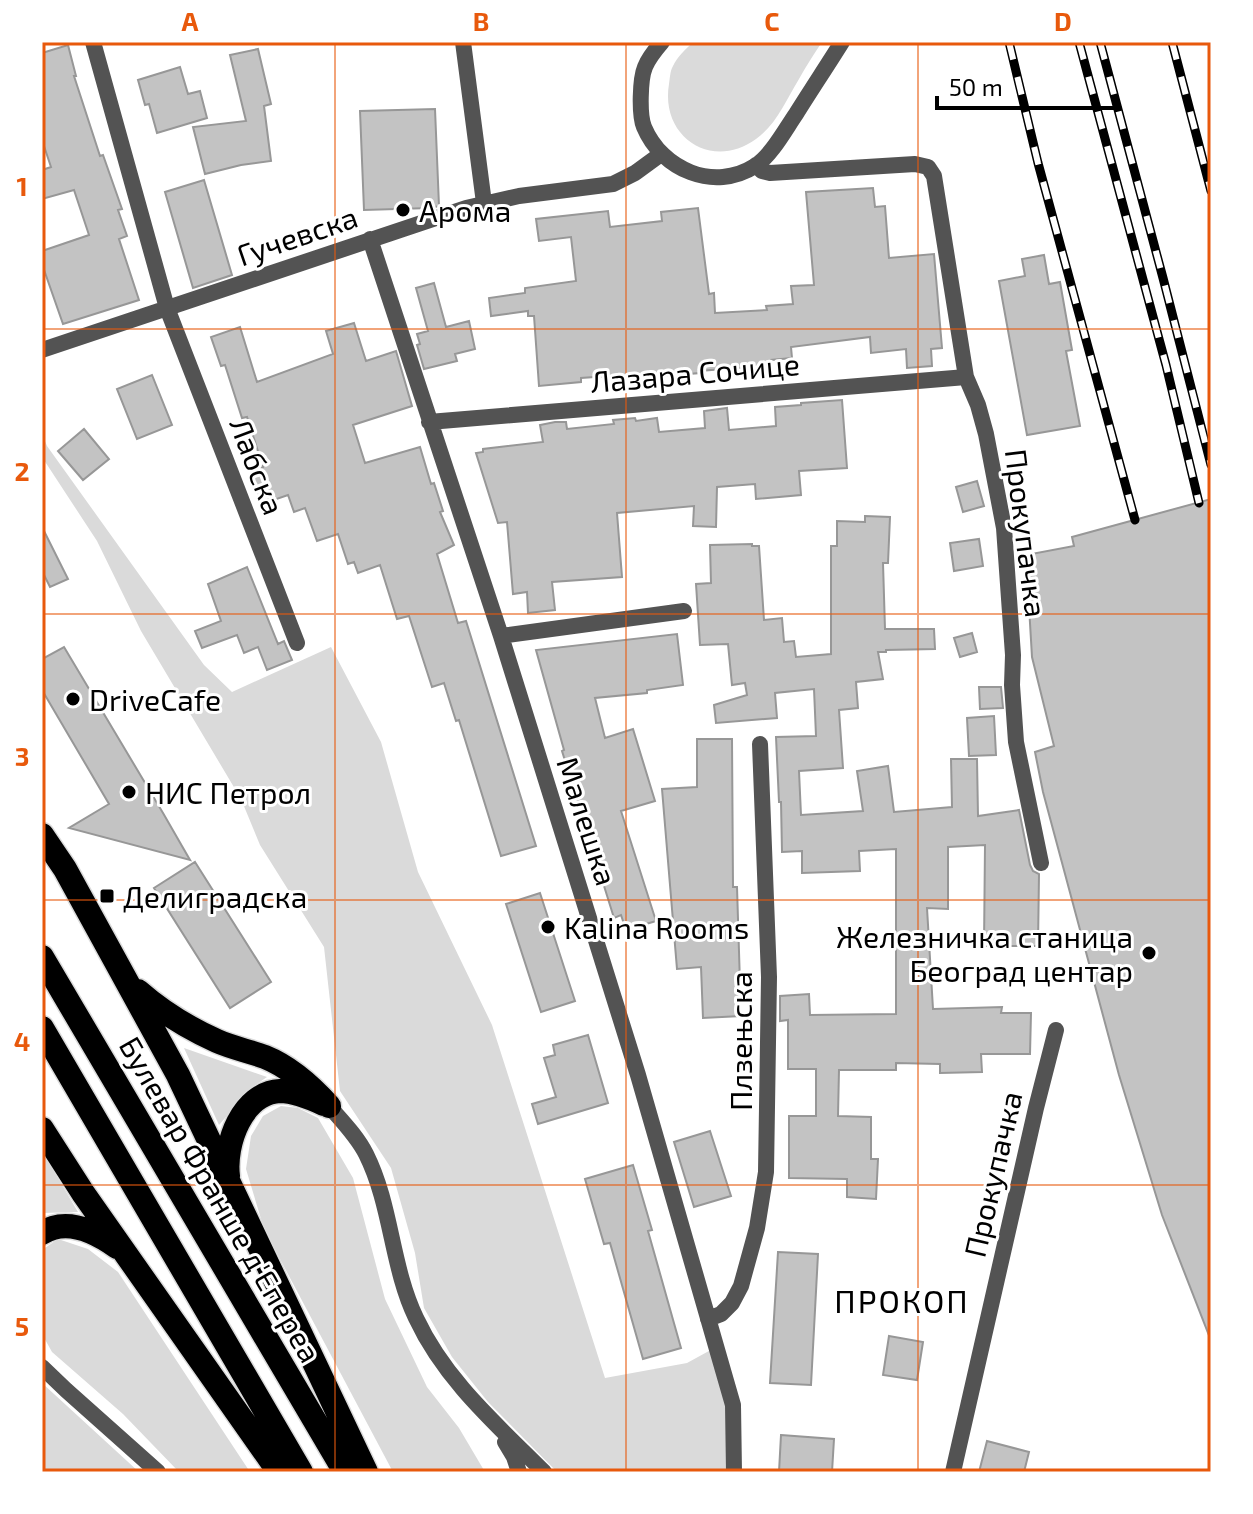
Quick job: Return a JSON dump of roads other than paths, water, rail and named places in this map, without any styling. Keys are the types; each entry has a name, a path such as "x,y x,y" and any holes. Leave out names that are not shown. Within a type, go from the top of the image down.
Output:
{"highway":[{"path":"42,835 65,869 178,1075 366,1472"},
{"name":"Булевар Франше д'Епереа","path":"42,957 345,1472"},
{"path":"129,983 158,1009 195,1031 280,1064 314,1088 329,1106"},
{"path":"42,1028 301,1472"},
{"path":"229,1182 230,1139 253,1104 264,1096 280,1091 308,1097 329,1106"},
{"path":"42,1129 279,1472"},
{"path":"42,1233 59,1227 73,1227 91,1231 123,1250"}],"street":[{"name":"Лабска","path":"93,42 167,308 297,643"},
{"path":"463,42 484,203"},
{"path":"662,42 644,68 641,100 643,126 661,154 681,170 707,178 733,176 756,165 779,139 842,42"},
{"name":"Гучевска","path":"42,350 484,203 613,184 661,154"},
{"name":"Прокупачка","path":"756,165 770,173 915,164 928,167 934,176 966,377 986,434 1004,528 1016,742 1041,863"},
{"name":"Малешка","path":"370,239 501,636 633,1057 733,1405 734,1472"},
{"name":"Лазара Сочице","path":"429,422 966,377"},
{"path":"501,636 684,611"},
{"name":"Плзењска","path":"708,1319 721,1314 732,1303 741,1286 757,1228 766,1172 769,977 760,744"},
{"name":"Прокупачка","path":"953,1472 1056,1030"},
{"path":"329,1106 357,1140 375,1175 385,1204 404,1288 416,1319 442,1363 475,1404 544,1472"},
{"path":"42,1367 158,1472"},
{"path":"492,1420 514,1457 519,1472"}],"railway":[{"path":"1009,42 1038,163 1135,520"},
{"path":"1079,42 1166,365 1199,503"},
{"path":"1100,42 1211,465"},
{"path":"1172,42 1211,191"}],"place":[{"name":"Арома","path":"403,210"},
{"name":"DriveCafe","path":"73,699"},
{"name":"НИС Петрол","path":"129,792"},
{"name":"Делиградска","path":"107,896"},
{"name":"Kalina Rooms","path":"548,927"},
{"name":"Железничка станица Београд центар","path":"1149,953"}],"district":[{"name":"ПРОКОП","path":"902,1300"}]}
